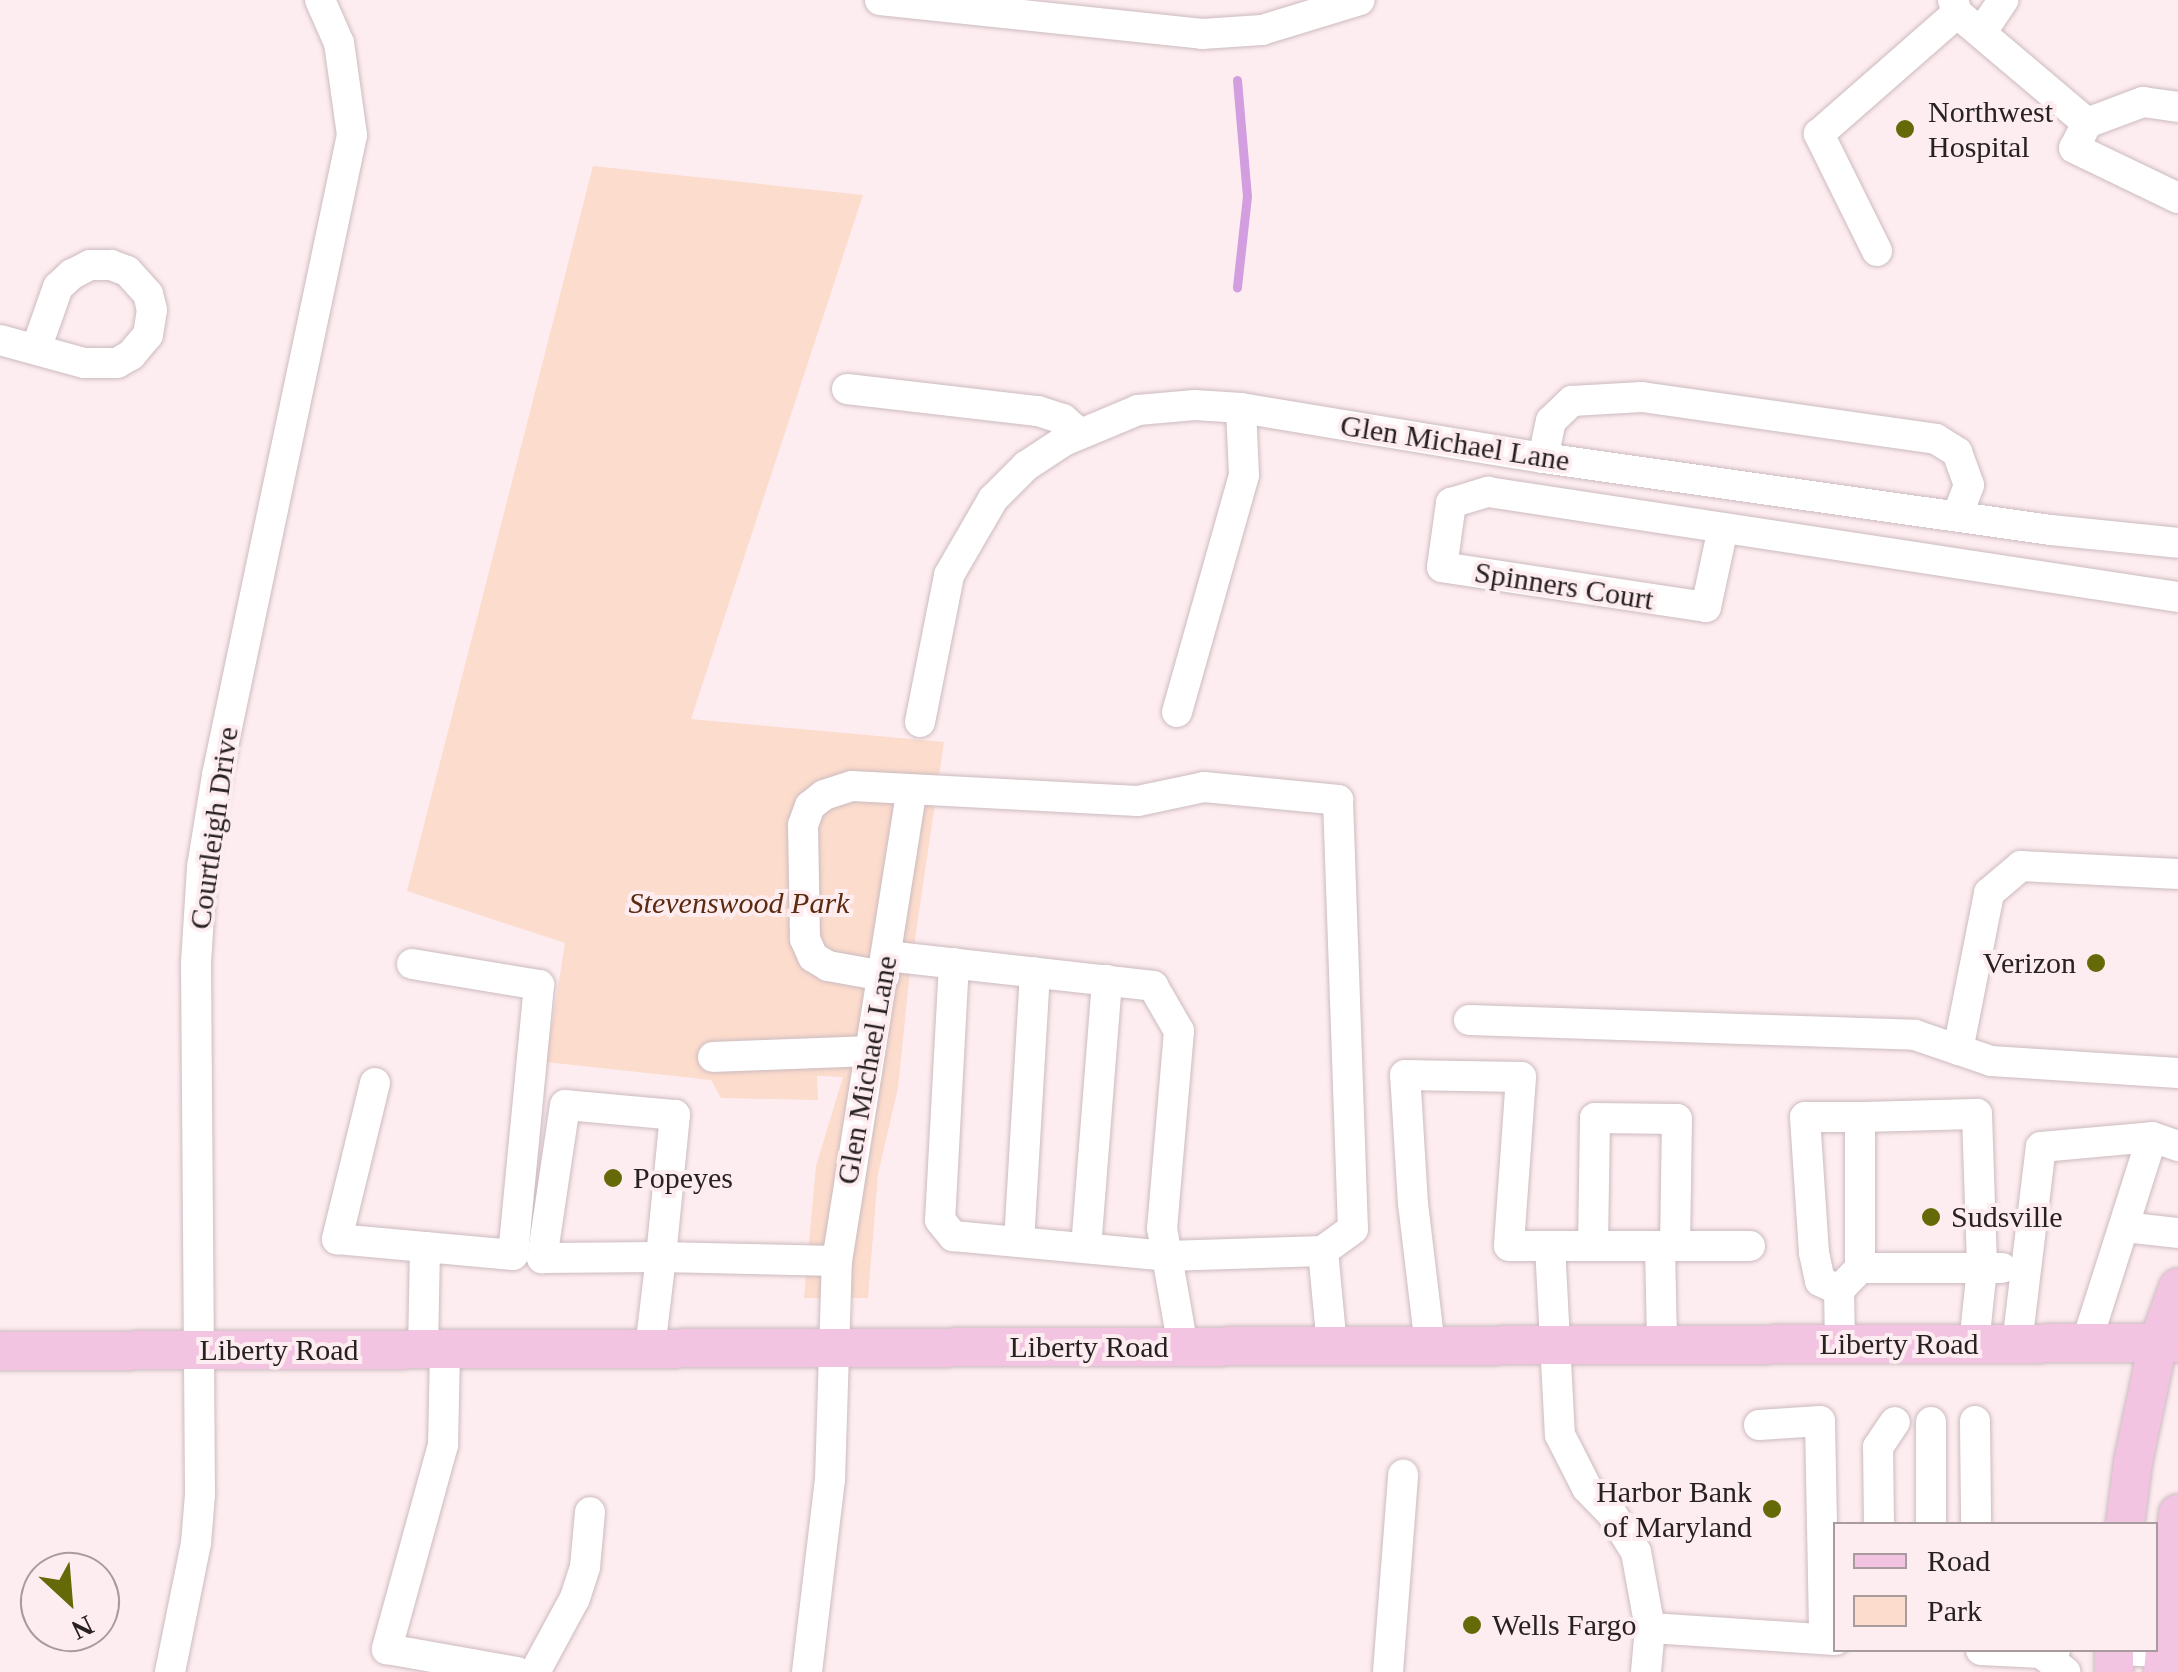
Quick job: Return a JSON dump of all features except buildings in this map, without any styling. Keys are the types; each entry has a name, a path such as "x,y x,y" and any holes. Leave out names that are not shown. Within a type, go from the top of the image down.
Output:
{"main road":[{"path":"2125,1522 2133,1462 2168,1343 2178,1288"},
{"name":"Liberty Road","path":"0,1351 2168,1343"},
{"path":"2163,1662 2178,1514"}],"street":[{"path":"880,0 983,5 1202,34 1262,30 1360,0"},
{"path":"1981,33 2003,0"},
{"name":"Courtleigh Drive","path":"170,1672 196,1543 202,1351 196,963 202,867 224,741 352,134 331,3"},
{"path":"1877,251 1819,134 1886,76 1955,7 2087,123"},
{"path":"2178,106 2143,102 2087,123 2074,148 2178,198"},
{"path":"0,340 36,349"},
{"path":"847,388 1038,411 1064,419 1079,433"},
{"path":"1542,458 1552,421 1572,401 1642,397 1936,439 1956,452 1969,485 1957,516"},
{"name":"Glen Michael Lane","path":"920,722 949,575 994,499 1026,466 1079,433 1138,410 1195,405 1241,408 1542,458 2178,544"},
{"path":"1177,712 1244,476 1241,408"},
{"name":"Spinners Court","path":"1723,528 1706,607 1442,567 1451,503 1488,492 2178,597"},
{"path":"954,963 940,1220 953,1236 1167,1256 1323,1251 1353,1229 1338,800 1204,787 1138,800 911,792 852,786 810,806 803,825 804,939 813,957 828,966 954,963 1153,986 1179,1031 1162,1228 1167,1256 1183,1347"},
{"name":"Glen Michael Lane","path":"807,1672 830,1480 837,1261 911,792"},
{"path":"1958,1050 1989,893 2021,866 2178,874"},
{"path":"375,1083 337,1239 513,1254 539,985 412,964"},
{"path":"1019,1242 1036,972"},
{"path":"1086,1248 1107,980"},
{"path":"1469,1020 1915,1035 1990,1061 2178,1073"},
{"path":"713,1057 870,1051"},
{"path":"1430,1346 1413,1204 1405,1075 1520,1077 1510,1246 1750,1246"},
{"path":"650,1349 661,1256 674,1116 564,1105 542,1258 661,1256 837,1261"},
{"path":"1840,1290 1820,1281 1814,1252 1805,1117 1977,1114 1982,1268 1974,1344"},
{"path":"1840,1345 1840,1290 1860,1268 1860,1117"},
{"path":"1593,1246 1595,1118 1677,1119 1662,1345"},
{"path":"2017,1344 2040,1147 2165,1142 2124,1227 2086,1344"},
{"path":"2124,1227 2178,1233"},
{"path":"1550,1246 1552,1346 1560,1436 1577,1472 1626,1533 1636,1552 1650,1628 1646,1672"},
{"path":"425,1247 443,1446 388,1648 517,1672"},
{"path":"1323,1251 1332,1347"},
{"path":"1860,1268 2026,1268"},
{"path":"1650,1628 1830,1640 1820,1421 1759,1424"},
{"path":"1879,1522 1878,1447 1895,1422"},
{"path":"1930,1422 1931,1522"},
{"path":"1975,1422 1976,1522"},
{"path":"1388,1672 1403,1475"},
{"path":"535,1672 575,1598 585,1567 590,1512"},
{"path":"1999,1652 2054,1658"},
{"path":"2123,1652 2163,1662"}],"green space":[{"name":"Stevenswood Park","path":"593,166 863,195 691,719 944,742 909,980 898,1088 878,1174 868,1298 804,1298 816,1166 843,1077 817,1076 818,1100 721,1098 711,1080 546,1062 565,943 407,891"}],"waterway":[{"path":"1237,80 1247,196 1237,287"}],"place":[{"name":"Northwest Hospital","path":"1905,129"},
{"name":"Verizon","path":"2096,963"},
{"name":"Popeyes","path":"613,1178"},
{"name":"Sudsville","path":"1931,1217"},
{"name":"Harbor Bank of Maryland","path":"1772,1509"},
{"name":"Wells Fargo","path":"1472,1625"}]}
